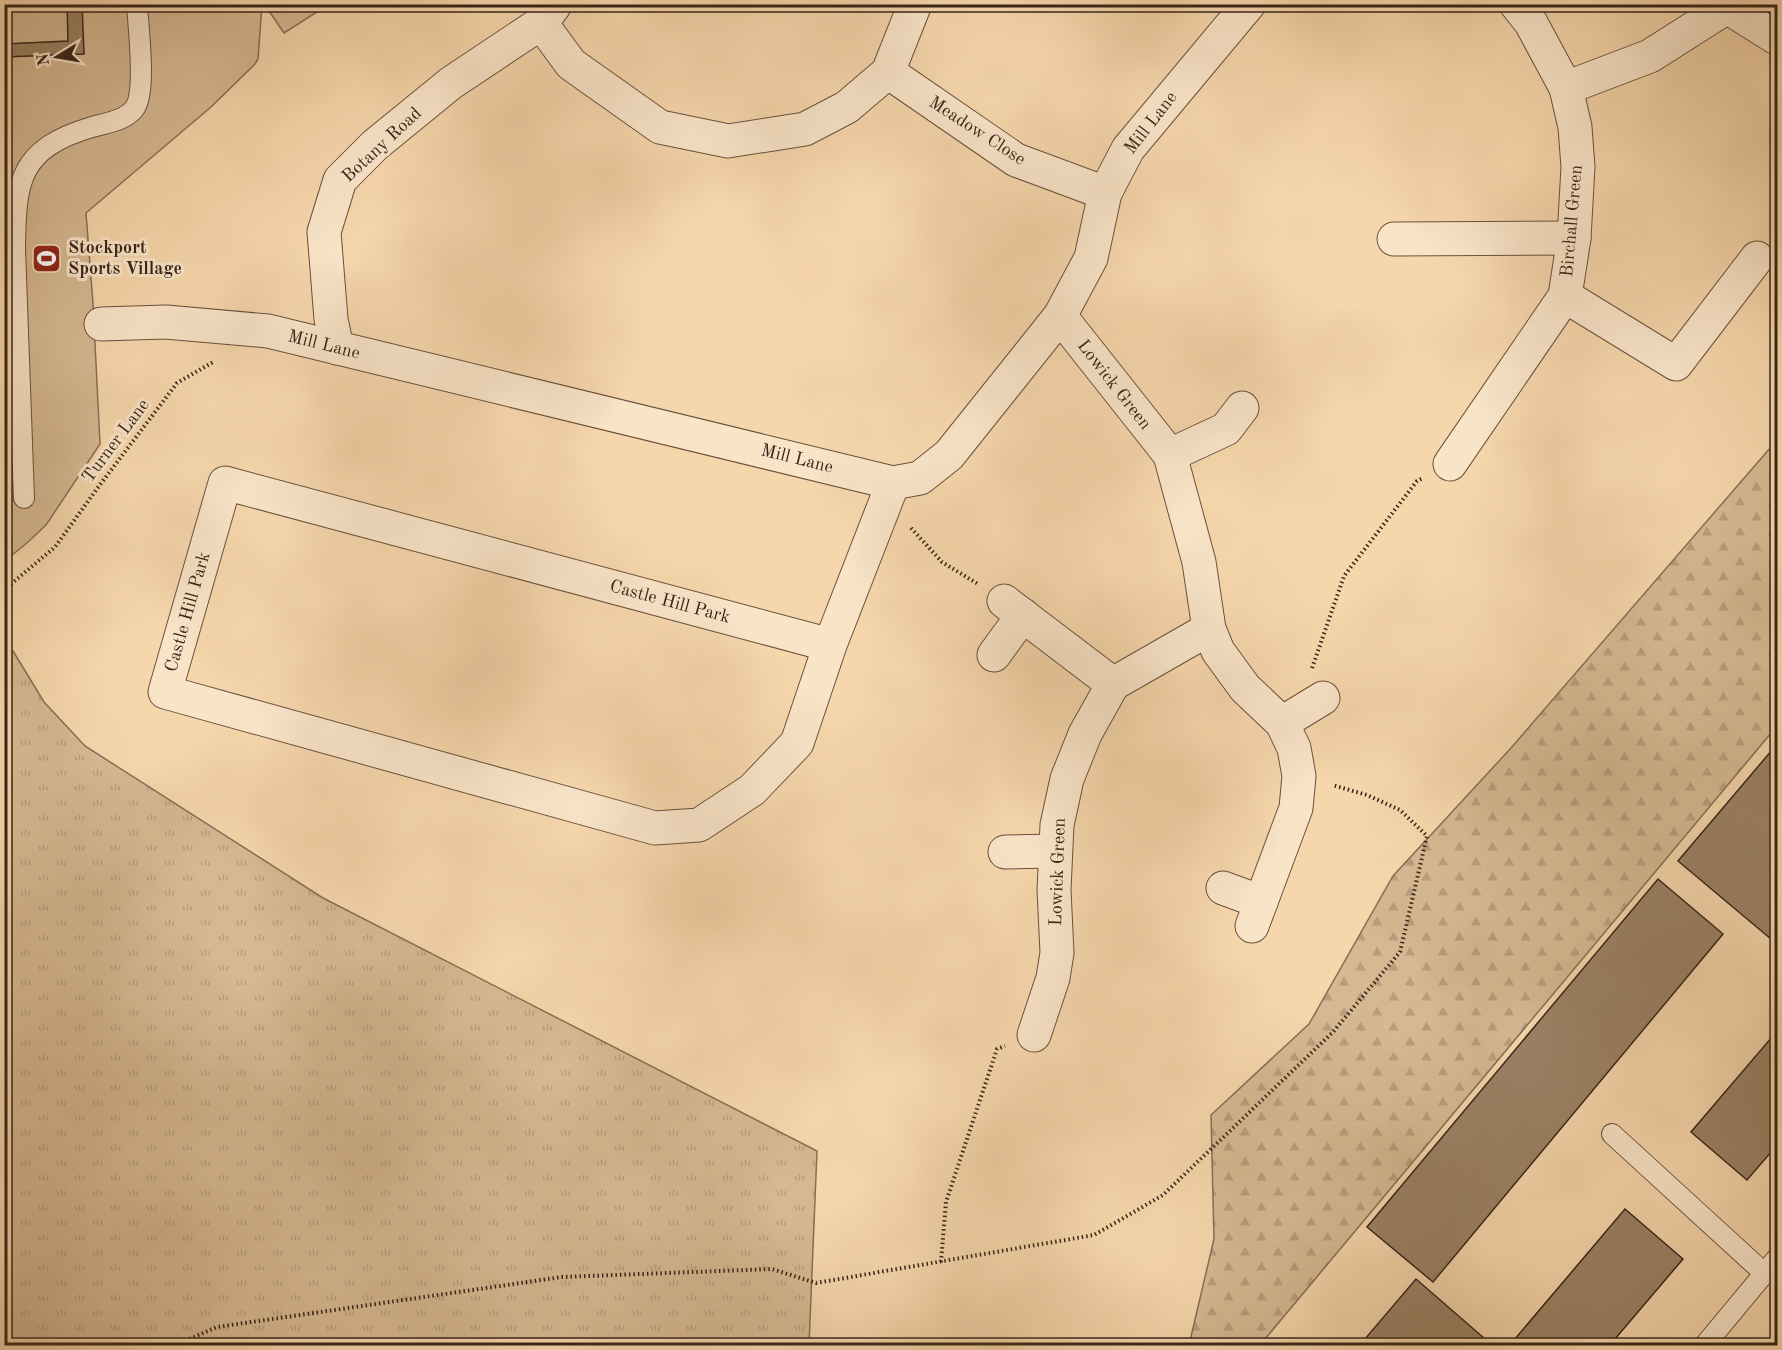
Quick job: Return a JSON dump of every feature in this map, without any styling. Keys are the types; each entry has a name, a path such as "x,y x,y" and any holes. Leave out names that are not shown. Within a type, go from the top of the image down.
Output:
{"street":[{"path":"548,14 571,64 660,127 728,141 805,129 847,107 888,72 915,4"},
{"name":"Mill Lane","path":"101,324 166,322 268,331 893,483 920,478 949,455 1060,316 1091,258 1105,193 1128,148 1248,4"},
{"name":"Birchall Green","path":"1450,464 1565,296 1574,238 1578,167 1575,127 1566,88 1531,23 1516,4"},
{"path":"1566,88 1650,56 1728,6 1778,39"},
{"name":"Botany Road","path":"337,348 331,319 324,232 340,180 375,145 452,83 548,14"},
{"name":"Meadow Close","path":"888,72 1016,160 1105,193"},
{"path":"1394,239 1574,238"},
{"path":"1565,296 1676,364 1757,258"},
{"name":"Lowick Green","path":"1060,316 1170,455 1199,562 1209,629 1218,651 1245,688 1282,723"},
{"path":"1170,455 1226,429 1242,408"},
{"name":"Castle Hill Park","path":"830,645 225,483 165,692 655,828 699,825 752,790 797,742 830,645 893,483"},
{"path":"994,655 1014,608 1113,684 1209,629"},
{"name":"Lowick Green","path":"1034,1035 1053,978 1057,953 1055,851 1057,825 1067,779 1085,734 1113,684"},
{"path":"1223,888 1256,914 1296,808 1299,776 1294,748 1282,723 1317,701"},
{"path":"1005,852 1055,851"}],"lane":[{"path":"24,498 15,249 20,182 33,159 55,142 119,120 135,108 141,88 137,4"},
{"path":"1612,1134 1764,1274"},
{"path":"1704,1346 1778,1257"}],"path":[{"name":"Turner Lane","path":"4,590 56,547 177,383 217,360"},
{"path":"1317,701 1306,687 1344,576 1417,481 1450,464"},
{"path":"893,483 908,525 942,562 1014,608"},
{"path":"173,1346 216,1327 562,1277 772,1269 816,1283 1094,1235 1163,1195 1333,1032 1400,952 1427,836 1400,810 1367,795 1299,776"},
{"path":"941,1262 946,1202 997,1049 1034,1035"}],"green space":[{"name":"Stockport Sports Village","path":"4,5 262,5 258,59 255,64 211,107 86,213 100,444 46,525 5,561"},
{"path":"265,5 328,5 284,33"},
{"path":"1777,440 1777,726 1260,1345 1189,1345 1214,1239 1211,1115 1309,1024 1393,876 1511,748"},
{"path":"13,651 44,702 85,746 323,898 817,1151 809,1345 5,1346 4,656"}],"building":[{"path":"67,4 82,4 84,54 4,57 4,44 68,41"},
{"path":"1778,743 1778,945 1678,861"},
{"path":"1658,879 1723,934 1433,1282 1367,1227"},
{"path":"1778,1030 1778,1144 1747,1180 1691,1132"},
{"path":"1625,1209 1683,1259 1609,1346 1509,1346"},
{"path":"1416,1279 1493,1346 1359,1346"}],"place":[{"name":"Stockport Sports Village","path":"47,258"}]}
